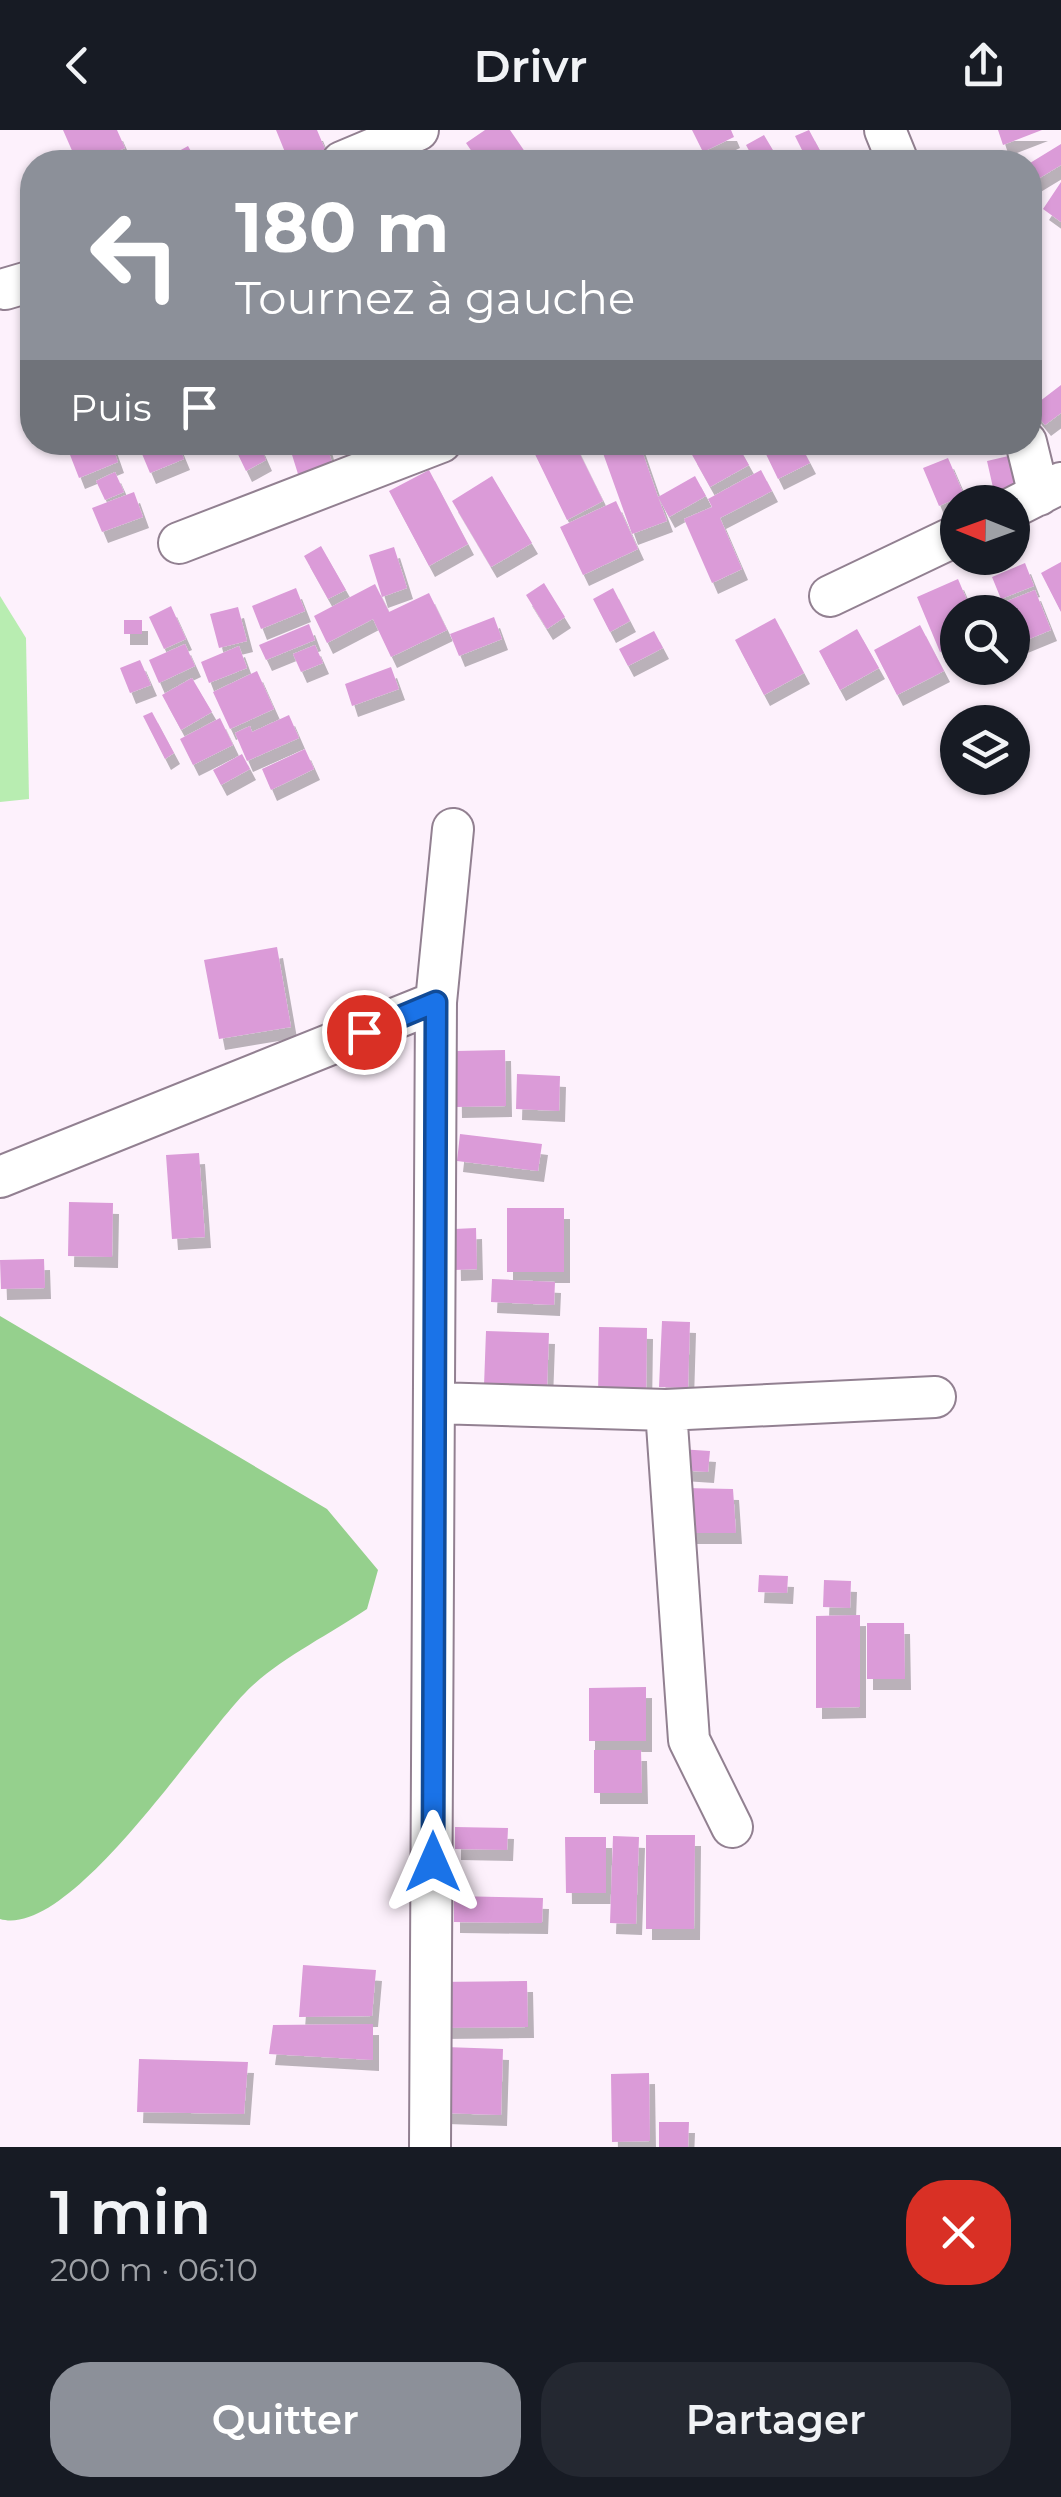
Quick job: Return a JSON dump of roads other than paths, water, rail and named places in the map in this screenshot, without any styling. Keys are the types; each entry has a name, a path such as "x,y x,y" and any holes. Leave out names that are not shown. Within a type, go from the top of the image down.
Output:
{"street":[{"path":"370,150 418,130"},
{"path":"179,543 407,455"},
{"path":"1029,455 1037,495"},
{"path":"830,596 940,543"},
{"path":"430,2147 436,1002 453,829"},
{"path":"0,1177 436,1002"},
{"path":"435,1403 666,1410 935,1397"},
{"path":"666,1410 690,1740 732,1827"}]}
